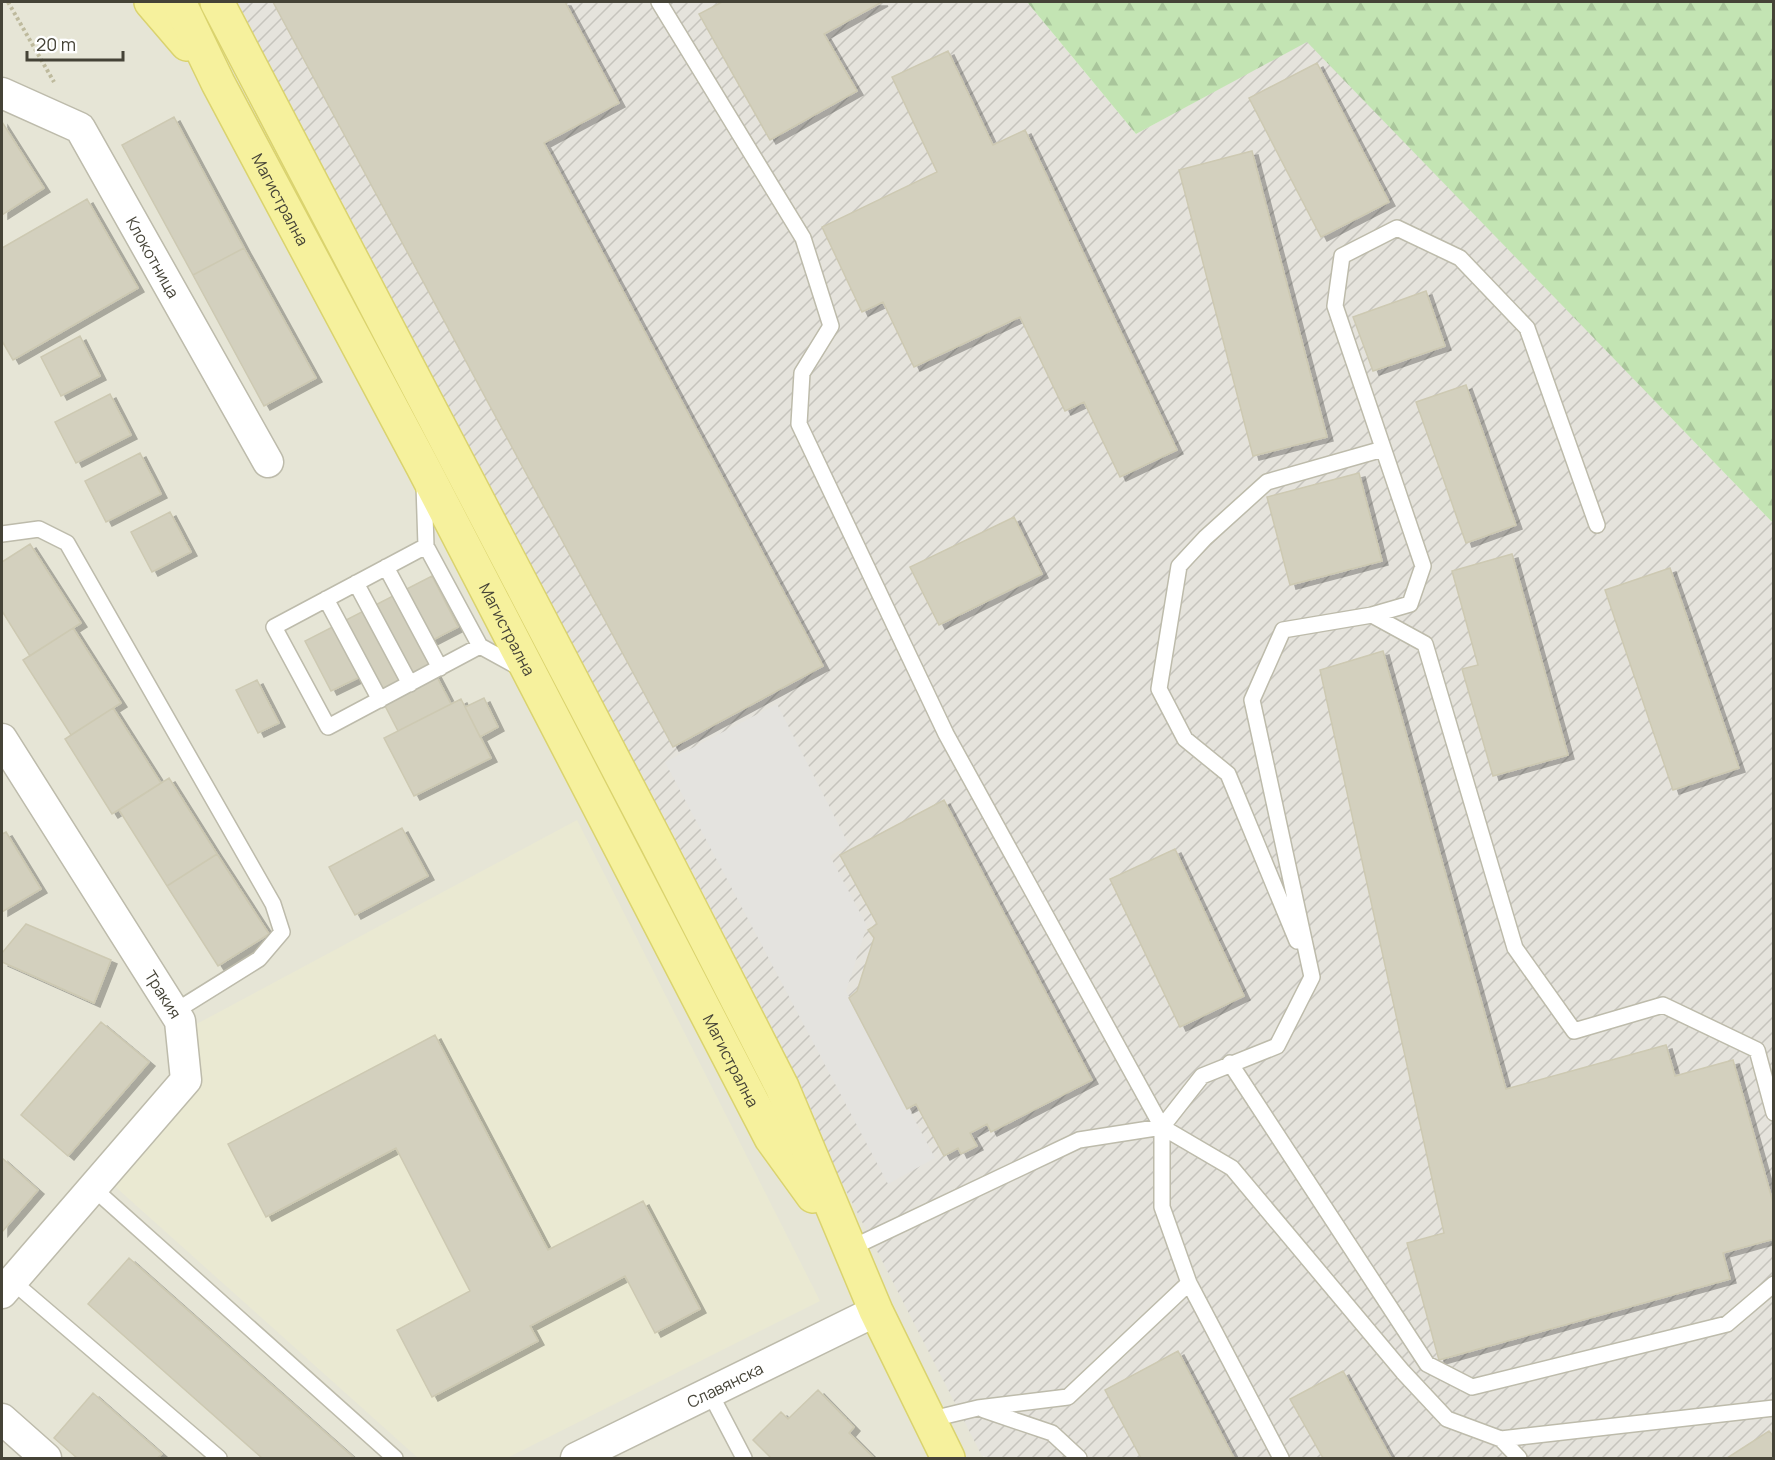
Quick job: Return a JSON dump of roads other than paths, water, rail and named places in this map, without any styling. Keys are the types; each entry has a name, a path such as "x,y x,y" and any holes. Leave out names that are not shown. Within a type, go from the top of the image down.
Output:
{"main road":[{"path":"151,2 218,82"},
{"name":"Магистрална","path":"179,2 218,82 423,467 771,1138 849,1249"},
{"name":"Магистрална","path":"217,2 652,832 782,1087 876,1311 948,1458"}],"street":[{"name":"Клокотница","path":"2,93 80,128 268,462"},
{"name":"Тракия","path":"2,739 180,1021 186,1080 7,1287"},
{"name":"Славянска","path":"576,1458 876,1311"},
{"path":"2,1419 46,1458"}],"lane":[{"path":"659,2 803,238 831,326 802,373 799,424 946,734 1162,1127 1162,1207 1189,1283 1281,1458"},
{"path":"1162,1127 1202,1076 1277,1046 1312,977 1252,699 1283,630 1372,615 1410,604 1423,566 1335,306 1342,256 1397,228 1460,258 1527,328 1598,525"},
{"path":"1312,977 1228,774 1185,739 1159,689 1179,566 1205,538 1267,482 1383,449"},
{"path":"423,467 426,546 480,646 530,673"},
{"path":"2,534 39,529 67,543 273,904 282,932 259,959 174,1012"},
{"path":"426,546 274,627 328,727 480,646"},
{"path":"386,567 440,668"},
{"path":"356,583 410,684"},
{"path":"326,599 380,700"},
{"path":"1372,615 1425,644 1515,948 1574,1031 1663,1005 1756,1050 1773,1113"},
{"path":"1230,1063 1427,1364 1472,1387 1727,1324 1773,1284"},
{"path":"849,1249 1079,1140 1162,1127 1232,1168 1403,1372 1447,1419 1501,1439 1519,1458"},
{"path":"93,1188 395,1458"},
{"path":"928,1420 978,1408 1068,1397 1189,1283"},
{"path":"7,1287 219,1458"},
{"path":"710,1393 744,1458"},
{"path":"978,1408 1052,1433 1079,1458"},
{"path":"1501,1439 1773,1408"}]}
